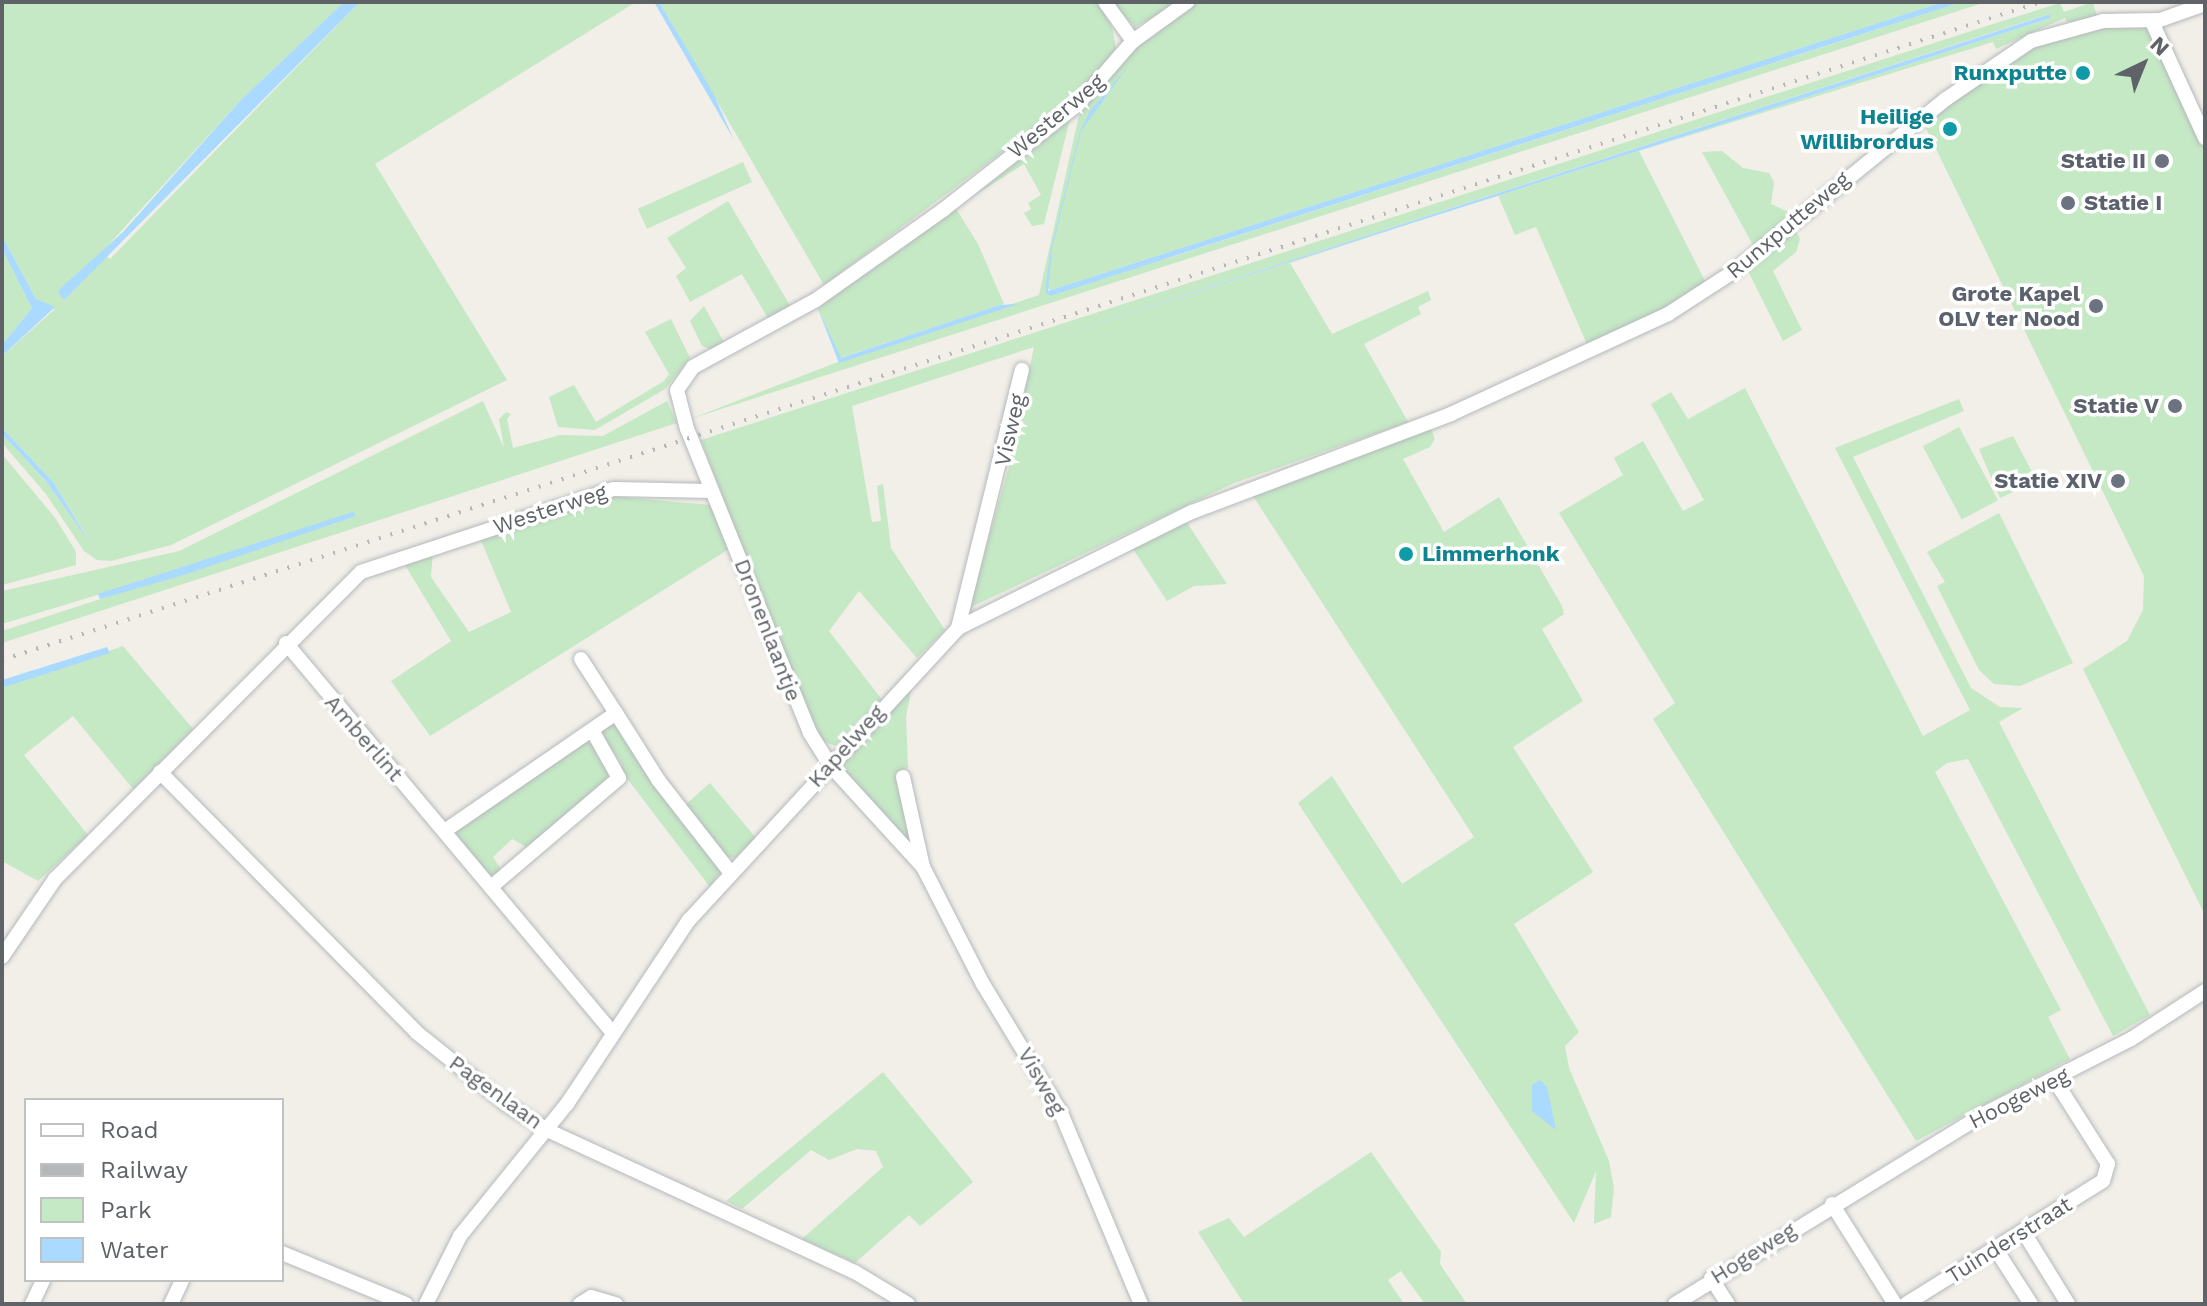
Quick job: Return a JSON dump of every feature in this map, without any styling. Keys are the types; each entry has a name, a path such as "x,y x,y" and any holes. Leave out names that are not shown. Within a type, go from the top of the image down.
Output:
{"street":[{"path":"1105,2 1133,41"},
{"name":"Westerweg","path":"2,957 55,879 353,577 382,563 614,489 712,491 677,398 687,372 816,300 943,210 1078,104 1133,41 1187,2"},
{"name":"Runxputteweg","path":"1451,414 1615,342 1716,285 1921,118 2031,41 2103,21 2152,22 2205,4"},
{"path":"2152,22 2205,138"},
{"name":"Visweg","path":"958,628 1008,443 1022,370"},
{"name":"Kapelweg","path":"426,1304 460,1236 547,1130 667,949 730,872 958,628 1245,489 1451,414"},
{"name":"Dronenlaantje","path":"712,491 800,713 830,765"},
{"name":"Amberlint","path":"286,643 370,749 446,830 540,952 612,1032"},
{"path":"581,659 659,781 730,872"},
{"path":"446,830 616,713"},
{"path":"491,887 619,778 592,730"},
{"name":"Visweg","path":"830,765 923,867"},
{"name":"Pagenlaan","path":"160,772 416,1032 547,1130 840,1265 908,1304"},
{"name":"Visweg","path":"903,777 923,867 983,984 1061,1113 1141,1304"},
{"name":"Hoogeweg","path":"1832,1204 1980,1116 2131,1039 2205,991"},
{"name":"Tuinderstraat","path":"1906,1304 2103,1181 2109,1171 2054,1079"},
{"path":"1832,1204 1895,1304"},
{"name":"Hogeweg","path":"1675,1304 1711,1278 1832,1204"},
{"path":"2023,1231 2068,1304"},
{"path":"1995,1248 2031,1304"},
{"path":"284,1254 406,1304"},
{"path":"1711,1278 1728,1304"},
{"path":"32,1304 42,1282"},
{"path":"171,1304 181,1282"},
{"path":"580,1304 591,1297 616,1304"}],"green space":[{"path":"2,2 344,2 239,102 102,252 110,259 360,2 636,2 375,164 507,380 171,545 111,561 97,560 84,551 46,494 2,443 2,434 46,481 91,543 53,482 2,428 2,356 55,309 36,299 2,236"},
{"path":"659,2 1099,2 1112,26 1116,48 1084,90 824,285"},
{"path":"1111,2 1179,2 1135,27"},
{"path":"1197,2 1943,2 1051,290 1045,288 1045,292 1172,257 1962,2 1986,2 690,419 838,362 1039,295 1079,115 1130,53"},
{"path":"2093,2 2097,17 2067,22 2065,18 1996,49 1993,42 1639,151 1707,285 1589,349 1536,227 1515,235 1498,196 2050,18 2049,14 1039,342 1423,219 1290,263 1332,334 1428,291 1431,300 1418,307 1421,314 1364,344 1408,422 1234,483 969,608 1010,463 1034,347 852,406 872,522 881,521 877,486 883,484 891,548 945,630 917,658 859,591 829,631 883,701 840,747 823,742 791,675 701,440 1993,24 2060,3 2064,12"},
{"path":"2149,25 2205,140 2205,915 2083,669 2127,641 2143,610 2144,576 1922,120 2011,57 2070,29"},
{"path":"1070,119 1044,224 1032,226 1024,213 1031,209 1028,203 1041,195 1024,164 975,195"},
{"path":"1722,151 1743,168 1769,173 1774,182 1771,204 1793,214 1754,247 1702,152"},
{"path":"743,162 752,182 647,229 638,209"},
{"path":"728,201 791,307 769,320 742,274 690,302 676,276 686,268 667,238"},
{"path":"955,207 978,244 1004,304 840,358 816,305"},
{"path":"1794,227 1800,239 1796,252 1773,271 1802,330 1783,341 1747,269"},
{"path":"2,249 32,308 2,345"},
{"path":"704,306 725,344 713,350 702,346 690,321"},
{"path":"671,319 690,358 665,389 595,430 558,427 549,397 574,385 596,422 664,381 669,374 645,332"},
{"path":"1745,388 1923,736 1970,710 1835,448 1959,399 1964,411 1853,457 1971,688 2000,707 2023,708 1999,722 2150,1015 2113,1036 1968,759 1947,763 1935,772 2061,1010 2048,1017 2070,1059 1916,1141 1653,719 1675,703 1559,513 1623,475 1614,458 1643,441 1683,511 1704,500 1651,404 1671,392 1688,419"},
{"path":"483,401 504,448 499,419 506,412 511,414 507,419 513,448 560,435 603,436 667,401 677,423 2,643 2,631 356,516 2,624 2,591 179,551"},
{"path":"1959,427 1998,500 1962,520 1923,446"},
{"path":"1431,429 1435,439 1430,447 1403,459 1444,532 1499,497 1562,606 1564,614 1542,629 1583,701 1513,747 1593,872 1514,924 1579,1032 1565,1046 1569,1068 1609,1161 1614,1188 1611,1217 1594,1224 1596,1171 1574,1223 1298,803 1332,776 1402,884 1474,837 1251,493"},
{"path":"2013,436 2037,481 2000,498 1979,449"},
{"path":"2,454 56,519 76,552 76,565 2,585"},
{"path":"609,496 711,505 729,549 430,736 391,681 451,641 402,560 433,550 431,577 469,632 511,612 480,538"},
{"path":"1999,513 2073,663 2020,686 1994,684 1979,670 1937,586 1945,582 1927,552"},
{"path":"1186,521 1227,584 1194,586 1167,601 1133,549"},
{"path":"123,646 193,729 133,789 73,716 24,755 88,835 38,881 2,861 2,688"},
{"path":"913,681 906,717 908,768 895,773 916,851 839,766"},
{"path":"608,724 618,725 721,871 710,887 619,768 622,765 601,733"},
{"path":"586,742 594,745 609,768 605,785 526,847 512,839 493,857 502,871 490,876 457,838 457,828"},
{"path":"710,783 756,838 735,858 726,857 684,806"},
{"path":"883,1072 973,1182 924,1223 920,1226 909,1215 855,1263 802,1239 883,1167 876,1151 857,1149 829,1160 811,1150 742,1209 726,1201"},
{"path":"1371,1152 1441,1252 1440,1264 1467,1304 1425,1304 1401,1271 1388,1280 1404,1304 1244,1304 1198,1232 1229,1218 1244,1237"}],"water":[{"path":"344,2 360,2 64,300 58,292 62,287 123,232 239,102"},
{"path":"654,2 659,2 713,93 734,140"},
{"path":"1943,2 1962,2 1050,296 1045,292 1051,249 1080,131 1090,111 1128,66 1081,131 1052,249 1048,291"},
{"path":"2050,14 2050,18 1851,83 1039,342"},
{"path":"2,236 36,299 55,307 2,356 2,345 32,308 2,249"},
{"path":"1018,304 839,363 818,309 841,358 1000,305"},
{"path":"2,428 53,482 91,544 46,481 2,434"},
{"path":"353,512 356,516 187,574 100,599 98,594"},
{"path":"107,647 110,653 2,688 2,680"},
{"path":"1540,1080 1547,1087 1556,1130 1532,1111 1532,1085"}],"railway":[{"path":"2,660 2040,2"}],"place":[{"name":"Runxputte","path":"2083,73"},
{"name":"Heilige Willibrordus","path":"1950,129"},
{"name":"Statie II","path":"2162,161"},
{"name":"Statie I","path":"2068,203"},
{"name":"Grote Kapel OLV ter Nood","path":"2096,306"},
{"name":"Statie V","path":"2175,406"},
{"name":"Statie XIV","path":"2118,481"},
{"name":"Limmerhonk","path":"1406,554"}]}
